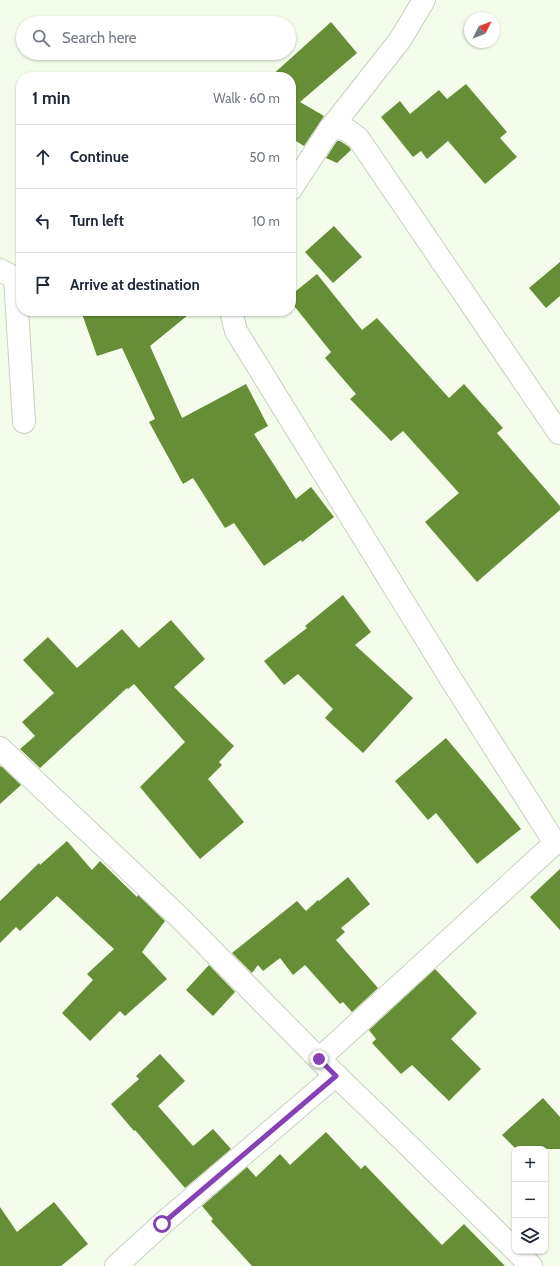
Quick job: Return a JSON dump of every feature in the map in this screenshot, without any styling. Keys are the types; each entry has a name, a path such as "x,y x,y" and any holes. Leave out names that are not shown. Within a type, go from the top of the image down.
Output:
{"street":[{"path":"296,181 330,128 400,40 424,0"},
{"path":"330,128 344,128 358,138 559,433"},
{"path":"0,270 15,278 16,294"},
{"path":"17,316 24,422"},
{"path":"232,316 236,331 454,684 558,842 319,1059"},
{"path":"0,748 179,917 336,1076 402,1138 512,1248"},
{"path":"116,1266 162,1224 336,1076"},
{"path":"518,1254 531,1266"}],"building":[{"path":"331,22 357,53 300,102 324,116 304,146 296,141 296,72 276,72 289,60 296,60 296,54"},
{"path":"466,84 507,132 500,138 517,157 485,184 448,141 427,159 421,151 413,157 381,117 400,101 410,114 439,90 447,99"},
{"path":"337,141 340,141 351,150 337,163 326,158"},
{"path":"334,226 362,257 333,283 305,252"},
{"path":"560,262 560,296 546,308 529,288"},
{"path":"317,274 362,330 377,318 449,398 464,384 503,428 497,433 560,506 560,510 477,582 425,522 459,493 403,431 391,441 350,399 356,394 325,358 331,352 296,308 296,291"},
{"path":"83,316 187,316 150,346 182,418 246,384 268,426 254,434 296,499 311,487 334,517 302,542 301,540 264,566 234,523 225,528 193,478 183,484 149,422 155,419 122,348 97,356"},
{"path":"343,595 371,632 355,645 413,698 363,753 325,718 333,709 298,674 284,685 264,661 307,628 305,626"},
{"path":"171,620 205,659 174,687 234,746 219,762 222,765 208,779 244,822 200,859 140,787 185,742 134,684 128,689 127,688 40,768 20,749 35,736 22,722 54,693 23,660 48,637 77,668 122,629 139,648"},
{"path":"446,738 521,829 477,864 436,813 428,820 395,781"},
{"path":"1,766 21,785 0,804 0,767"},
{"path":"67,841 92,870 100,861 137,897 138,895 165,921 142,952 167,979 125,1016 120,1011 90,1041 62,1013 93,980 87,974 114,949 57,896 20,931 16,927 0,943 0,901 39,863 40,865"},
{"path":"560,869 560,930 530,897"},
{"path":"348,877 370,904 341,928 345,932 336,940 378,988 352,1012 343,1002 340,1004 305,965 293,975 280,958 263,971 258,965 252,973 232,953 297,901 306,911"},
{"path":"209,965 235,992 213,1016 186,990"},
{"path":"435,969 477,1013 451,1039 481,1069 449,1101 412,1065 401,1074 372,1043 376,1039 369,1030"},
{"path":"160,1054 185,1081 158,1106 193,1146 213,1129 231,1149 185,1188 111,1104 139,1079 136,1076"},
{"path":"543,1098 560,1117 560,1149 548,1149 548,1146 513,1146 502,1135"},
{"path":"326,1132 361,1169 365,1165 442,1245 464,1224 505,1266 252,1266 211,1221 213,1219 202,1206 247,1167 256,1177 280,1154 290,1165"},
{"path":"54,1202 88,1244 61,1266 0,1266 0,1207 17,1232"}],"route":[{"path":"162,1224 336,1076 319,1059"}]}
